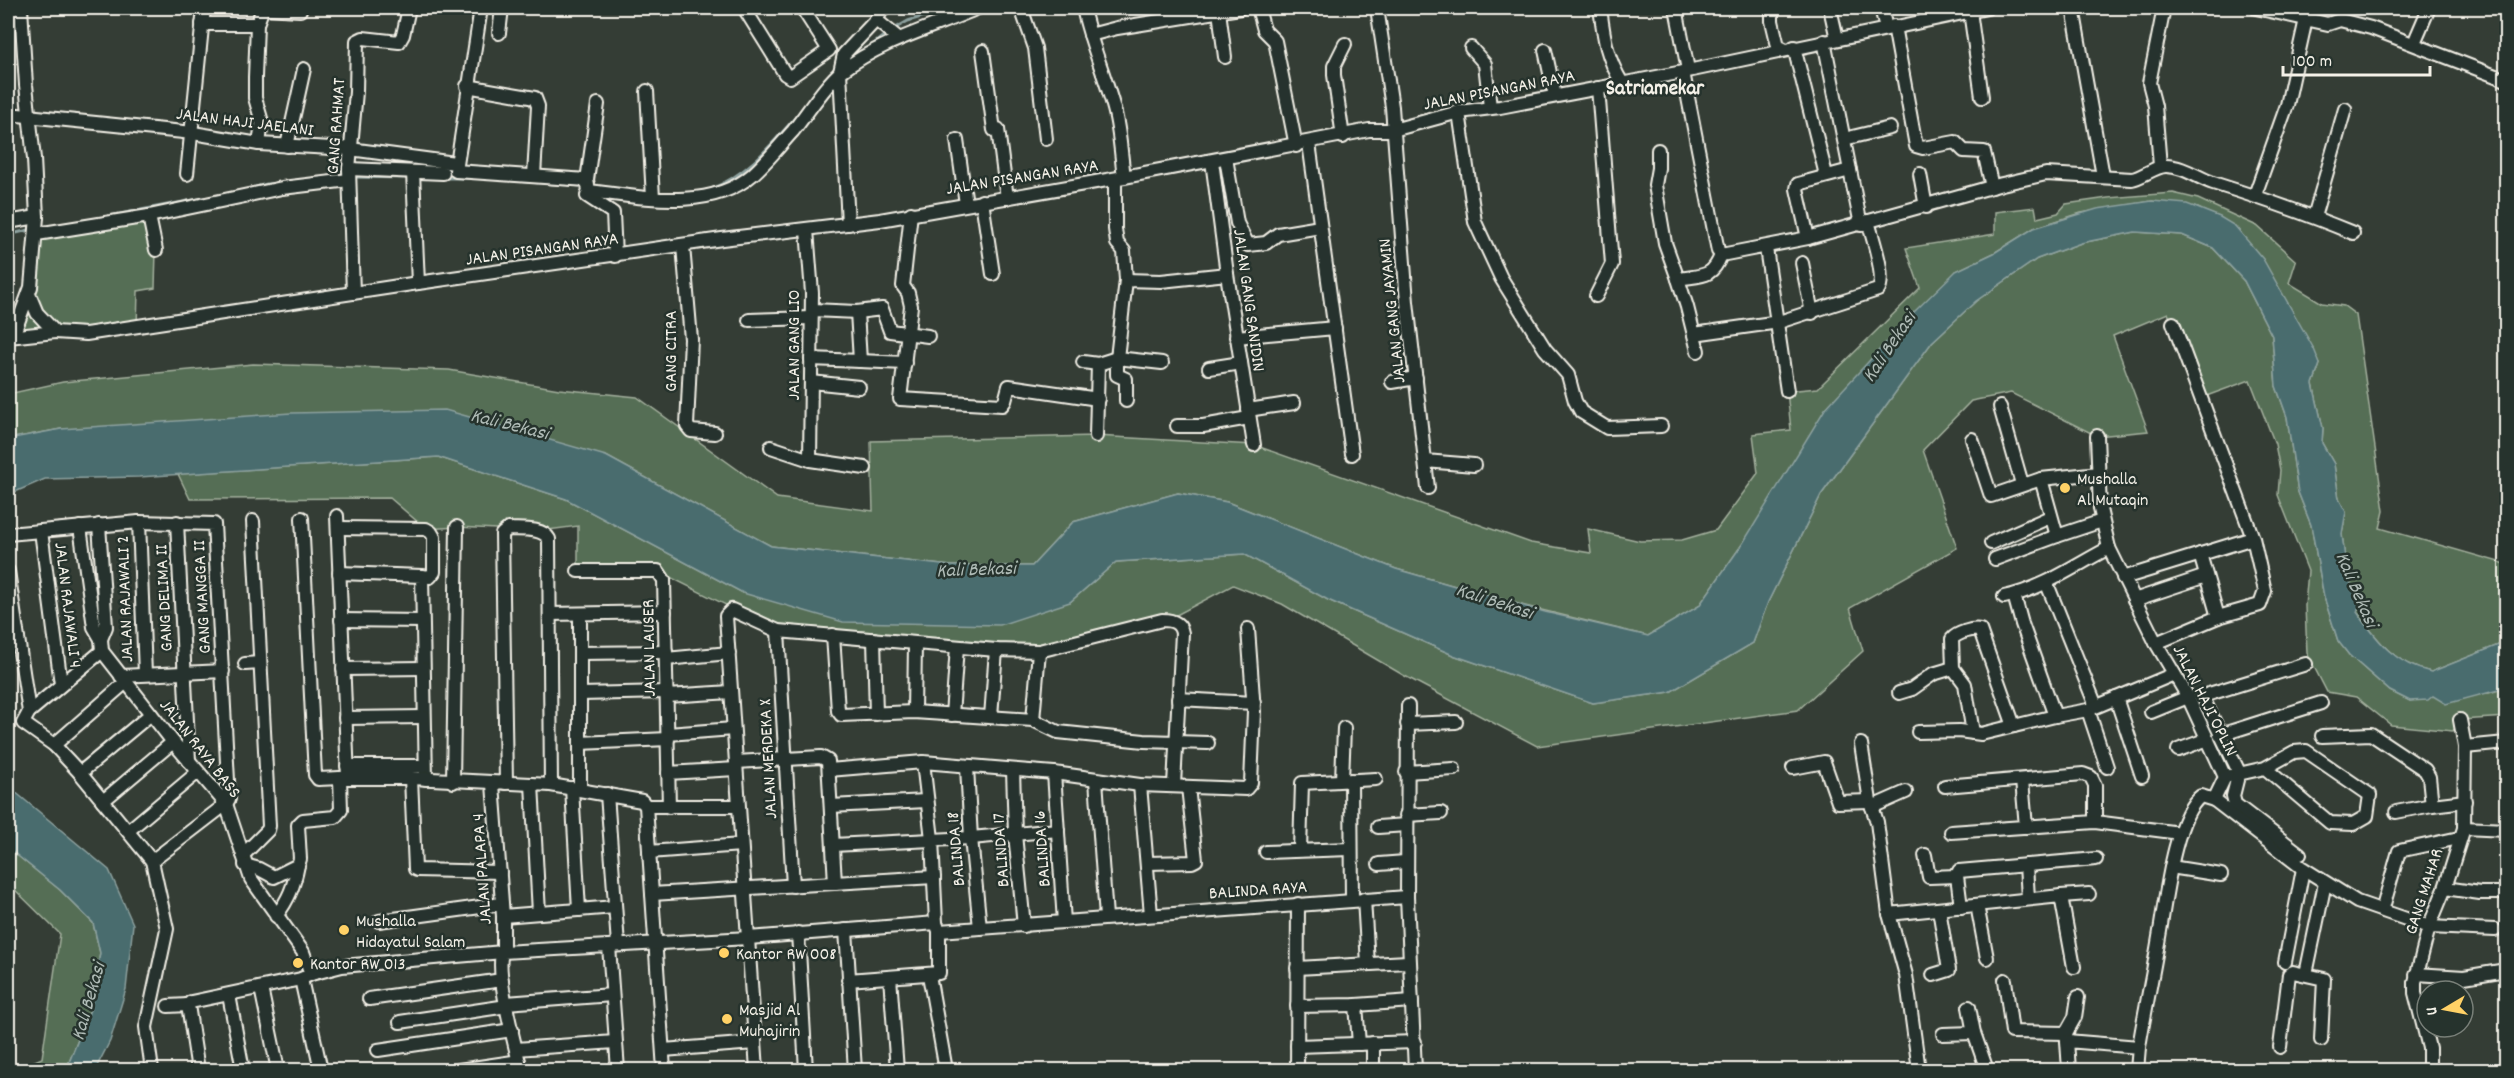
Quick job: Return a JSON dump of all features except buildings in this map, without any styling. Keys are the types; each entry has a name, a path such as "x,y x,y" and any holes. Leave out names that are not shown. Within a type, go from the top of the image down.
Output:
{"street":[{"path":"10,337 29,294 37,234 21,8"},
{"path":"187,174 204,8"},
{"path":"259,144 262,122 255,98 257,24 263,8 300,10"},
{"name":"GANG RAHMAT","path":"353,293 349,175 357,92 357,41 363,38 399,42 404,35 409,8"},
{"path":"455,163 481,8"},
{"path":"499,33 502,8"},
{"path":"744,8 784,74 790,77 829,51 802,8"},
{"path":"848,224 840,72 844,54 876,20 883,8"},
{"path":"467,86 536,98 538,106 534,176 653,198 699,198 730,188 752,175 798,124 840,72 898,38 978,8"},
{"path":"1021,8 1035,48 1046,139"},
{"path":"1083,8 1119,129 1120,178 1115,229 1117,243 1124,251 1126,280 1117,375 1126,379 1126,401"},
{"path":"1090,35 1117,28 1240,8"},
{"path":"1258,8 1264,30 1275,41 1296,146"},
{"name":"JALAN GANG JAYAMIN","path":"1377,8 1392,107 1428,488"},
{"path":"1600,8 1605,47 1610,63 1622,83"},
{"path":"1676,8 1685,71 1718,251 1721,255"},
{"path":"1772,8 1772,21 1778,45 1789,48 1826,176"},
{"path":"1694,334 1779,322 1812,313 1880,288 1881,273 1850,170 1844,139 1831,40 1830,8"},
{"path":"1881,8 1890,27 1916,146 1923,148 1955,142 1964,151 1984,152 1992,187"},
{"name":"JALAN PISANGAN RAYA","path":"10,337 52,329 86,334 418,283 848,224 1007,198 1035,191 1296,146 1369,130 1393,130 1459,112 1598,88 1831,40 1948,11 1987,8"},
{"path":"2073,8 2103,176"},
{"path":"2160,166 2155,106 2149,83 2164,8"},
{"path":"2256,8 2328,24 2340,20 2414,43 2506,81"},
{"path":"2414,43 2429,8"},
{"path":"1219,11 1225,57"},
{"path":"1970,11 1982,97"},
{"path":"2255,195 2287,105 2306,19"},
{"path":"876,20 898,38"},
{"path":"202,24 257,24"},
{"path":"1343,136 1334,66 1345,44"},
{"path":"1471,48 1485,64 1490,107"},
{"path":"1545,50 1556,96"},
{"path":"983,51 994,130 998,129 1007,198"},
{"path":"287,146 304,69"},
{"path":"1596,296 1612,264 1598,88"},
{"path":"647,91 653,198"},
{"path":"598,104 587,196 613,213 615,256"},
{"path":"2314,217 2345,109"},
{"path":"1459,112 1475,222 1485,247 1501,278 1545,349 1568,375 1575,401 1581,412 1607,428 1661,426"},
{"name":"JALAN HAJI JAELANI","path":"8,114 193,133 259,144 350,149 455,163 456,171 534,176"},
{"path":"1844,139 1890,128"},
{"path":"957,140 966,204"},
{"path":"1309,143 1352,454"},
{"path":"1658,150 1658,168 1654,177 1665,243 1678,279 1698,351"},
{"path":"1226,158 1237,223 1248,245 1266,243 1278,234 1320,227"},
{"name":"JALAN GANG SANIDIN","path":"1212,161 1236,337 1254,445"},
{"path":"1721,255 1808,238 2046,174 2132,179 2160,166 2182,170 2211,182 2255,195 2353,234"},
{"path":"1808,238 1797,186 1850,170"},
{"path":"37,234 149,216 349,175 413,178 443,174"},
{"path":"1920,174 1926,207"},
{"path":"413,178 418,283"},
{"path":"982,201 993,274"},
{"path":"911,213 903,286 908,293 910,306 909,335 900,399 1002,405 1010,386 1098,399"},
{"path":"149,216 156,250"},
{"path":"8,222 37,217"},
{"name":"JALAN GANG LIO","path":"807,230 812,314 810,460"},
{"name":"GANG CITRA","path":"683,246 691,339 687,428 714,433"},
{"path":"1766,248 1779,322 1787,391"},
{"path":"1678,279 1711,273 1717,266 1721,255"},
{"path":"1802,263 1812,313"},
{"path":"1126,280 1161,281 1227,274"},
{"path":"29,294 37,313 52,329"},
{"path":"749,320 882,309 890,331 928,336"},
{"path":"857,312 860,361"},
{"path":"2156,643 2218,617 2260,605 2265,596 2253,538 2173,323"},
{"path":"1236,337 1335,328"},
{"path":"1083,362 1098,364 1117,358 1162,363"},
{"path":"811,359 905,363"},
{"path":"1209,368 1241,363"},
{"path":"1096,436 1098,364"},
{"path":"1392,382 1416,378"},
{"path":"811,382 859,387"},
{"path":"1177,426 1203,426 1294,404"},
{"path":"2000,407 2022,484"},
{"name":"JALAN HAJI OPLIN","path":"2097,436 2102,521 2109,548 2156,643 2214,737 2225,777 2214,800"},
{"path":"1972,439 1990,495 2041,479 2099,473"},
{"path":"771,447 810,460 865,468"},
{"path":"1425,461 1474,465"},
{"path":"2041,479 2057,536"},
{"path":"1991,543 2050,517"},
{"path":"302,518 315,775 318,779 425,766"},
{"path":"253,521 269,828 244,860 274,877 298,865"},
{"path":"1995,559 2102,521"},
{"path":"8,534 139,522 177,522"},
{"name":"JALAN RAJAWALI 2","path":"139,522 145,674"},
{"name":"GANG MANGGA II","path":"177,522 211,523 216,527 229,797 226,804"},
{"name":"GANG DELIMA II","path":"177,522 189,761"},
{"path":"276,916 294,887 300,859 298,825 303,820 334,817 341,810 345,774 345,718 339,573 337,522 426,529 434,537 434,572 430,577 339,573"},
{"path":"99,525 106,627 102,645 28,712 23,723 54,745 152,861 167,929 146,1027 152,1071"},
{"path":"453,782 457,526"},
{"name":"JALAN RAYA BASS","path":"80,527 94,627 102,645 123,679 226,804 254,885 306,957 306,976 321,1071"},
{"path":"506,783 502,534 504,530 540,531 546,533 549,539 551,785"},
{"name":"JALAN RAJAWALI 4","path":"41,531 61,684"},
{"path":"2123,579 2253,538"},
{"path":"2055,716 2022,624 2009,596 2047,584 2074,566 2109,548"},
{"path":"2200,554 2218,617"},
{"path":"8,571 28,712"},
{"name":"JALAN LAUSER","path":"578,571 658,571 664,580 669,807"},
{"path":"422,576 426,779"},
{"path":"2134,600 2206,576"},
{"path":"2047,584 2092,708 2107,766"},
{"path":"757,1071 726,616 732,610 778,631 996,650 1039,651 1162,620 1174,621 1181,628 1182,633 1174,785"},
{"path":"550,614 665,612"},
{"path":"579,910 576,788 580,743 580,614"},
{"path":"341,620 422,621"},
{"path":"829,770 923,762 1054,773 1140,785 1244,790 1251,783 1254,703 1248,629"},
{"path":"1973,733 1965,684 1953,668 1953,637 1979,629 2014,726"},
{"name":"JALAN MERDEKA X","path":"778,631 793,886"},
{"path":"833,635 839,713 914,712 1033,720 1058,732 1144,741 1208,743"},
{"path":"874,639 876,714"},
{"path":"914,712 915,644"},
{"path":"952,715 957,646"},
{"path":"991,717 996,650"},
{"path":"1033,720 1039,651"},
{"path":"580,653 666,655 729,653"},
{"path":"245,664 260,663"},
{"path":"2300,854 2235,804 2233,796 2239,772 2214,737 2204,696 2306,664"},
{"path":"343,669 423,668"},
{"path":"1899,693 1912,689 1933,674 1953,668"},
{"path":"54,745 123,679 145,674 223,671"},
{"path":"1918,732 1981,734 2092,708 2174,674"},
{"path":"580,694 731,692"},
{"path":"2151,712 2188,697"},
{"path":"2116,698 2142,776"},
{"path":"1178,699 1254,703"},
{"path":"2178,750 2321,703"},
{"path":"1408,706 1406,862 1408,962 1415,1042 1415,1071"},
{"path":"80,773 151,714"},
{"path":"345,718 424,717"},
{"name":"GANG MAHAR","path":"2429,1071 2429,1048 2415,993 2416,974 2429,927 2445,888 2461,833 2465,801 2465,747 2460,720"},
{"path":"1407,724 1456,722"},
{"path":"1344,728 1346,780 1353,840 1350,849 1368,964"},
{"path":"580,743 733,729"},
{"path":"2322,736 2369,734 2391,746 2427,773 2432,805"},
{"path":"103,801 173,742"},
{"path":"2465,747 2506,743"},
{"path":"1861,744 1871,804 1877,822 1889,914 1906,975 1919,1071"},
{"path":"2225,777 2239,772 2265,768 2294,752 2312,752 2370,795 2367,816 2353,824 2330,823 2265,768"},
{"path":"668,773 785,759 822,757 828,761 829,770 835,883"},
{"path":"848,980 929,975 941,971 932,839 923,762"},
{"path":"1793,768 1824,762 1838,802 1871,804 1906,792"},
{"name":"BALINDA 18","path":"967,767 980,928"},
{"path":"1406,772 1454,769"},
{"name":"BALINDA 17","path":"1013,770 1015,834 1024,926"},
{"path":"128,831 198,772"},
{"name":"BALINDA 16","path":"1054,773 1064,922"},
{"path":"345,774 453,782 551,785 640,800 646,806 664,1071"},
{"path":"1945,786 2083,774 2091,777 2095,785 2095,822"},
{"path":"411,778 415,868 417,870 500,872"},
{"path":"1300,850 1302,783 1376,778"},
{"path":"1096,780 1106,917"},
{"path":"2022,780 2026,828"},
{"name":"JALAN PALAPA 4","path":"493,784 503,910 502,980 519,1060"},
{"path":"532,784 539,913"},
{"path":"1140,785 1152,915"},
{"path":"1147,863 1196,860 1188,786"},
{"path":"607,794 615,907 612,995 618,1071"},
{"path":"2137,1071 2139,1047 2171,867 2180,833 2197,798 2205,796 2214,800 2303,869 2357,902 2429,927 2495,930"},
{"path":"831,806 926,801"},
{"path":"2396,812 2465,801"},
{"path":"152,861 226,804"},
{"path":"646,806 738,806"},
{"path":"1378,827 1441,813"},
{"path":"1951,832 2095,822 2180,833"},
{"path":"833,845 971,838 1058,830"},
{"path":"2382,910 2399,851 2461,833 2506,830"},
{"path":"649,852 741,845"},
{"path":"1266,852 1350,849"},
{"path":"1925,855 1928,877 1957,876"},
{"path":"1961,907 1957,876 1959,871 2097,860"},
{"path":"1379,864 1406,862"},
{"path":"2026,866 2028,898"},
{"path":"2171,867 2221,875"},
{"path":"2285,962 2303,869"},
{"path":"652,894 934,877"},
{"path":"2306,974 2325,883"},
{"path":"2445,888 2480,893 2506,893"},
{"path":"1889,914 2028,898 2090,894"},
{"path":"2061,896 2074,967"},
{"name":"BALINDA RAYA","path":"501,955 846,930 1024,926 1106,917 1407,897"},
{"path":"1297,1071 1298,904"},
{"path":"1977,905 1987,958"},
{"path":"379,921 503,910 539,913 615,907"},
{"path":"1933,975 1949,970 1939,909"},
{"path":"846,930 855,1071"},
{"path":"798,933 806,1071"},
{"path":"168,1006 188,1005 194,1000 229,995 371,963 501,955"},
{"path":"1297,968 1408,962"},
{"path":"2416,974 2464,977 2506,970"},
{"path":"2280,1047 2289,974 2306,974 2324,979 2321,1040"},
{"path":"929,975 945,1071"},
{"path":"890,977 897,1071"},
{"path":"369,999 502,980"},
{"path":"2006,980 2012,1032 2139,1047"},
{"path":"261,988 278,1071"},
{"path":"229,995 243,1071"},
{"path":"400,1022 506,1005 612,995"},
{"path":"2069,1071 2067,1037 2075,1017 2078,997"},
{"path":"1297,1006 1412,1001"},
{"path":"188,1005 198,1071"},
{"path":"1356,1005 1359,1044"},
{"path":"1969,1007 1974,1033 1988,1071"},
{"path":"378,1050 512,1030"},
{"path":"1943,1034 1974,1033"},
{"path":"459,1071 615,1042"},
{"path":"663,1050 755,1042"},
{"path":"1297,1046 1415,1042"},
{"path":"1373,1043 1373,1071"},
{"path":"2504,1071 2506,1064"}],"green space":[{"path":"2173,193 2198,199 2257,226 2296,261 2289,283 2322,303 2344,306 2356,315 2384,511 2380,528 2506,564 2506,585 2502,602 2506,605 2506,642 2431,672 2407,663 2380,642 2357,612 2360,603 2347,575 2342,534 2346,512 2339,499 2334,464 2322,443 2323,428 2313,384 2320,364 2235,226 2198,208 2152,201 2081,213 2034,228 1994,253 1956,271 1743,543 1699,606 1648,636 1525,606 1396,569 1227,502 1178,493 1073,522 1032,566 951,566 771,546 606,456 61,429 8,439 8,394 63,382 253,364 449,370 559,389 637,397 777,498 873,511 871,441 1096,436 1254,445 1531,543 1591,553 1588,529 1640,541 1682,540 1716,530 1758,473 1753,434 1791,430 1787,391 1818,388 1920,288 1906,248 1995,234 1995,212 2035,207 2037,218 2058,213 2066,204"},
{"path":"149,216 156,250 155,288 138,291 137,326 13,336 29,294 37,234"},
{"path":"2135,232 2182,235 2213,248 2244,281 2272,336 2276,386 2287,417 2298,492 2311,525 2324,597 2338,641 2349,655 2390,691 2410,701 2432,696 2489,693 2506,688 2506,717 2461,720 2453,731 2391,725 2356,697 2327,692 2307,653 2305,606 2308,571 2278,495 2280,470 2275,444 2250,380 2201,398 2168,313 2113,336 2148,431 2097,436 2011,393 1971,401 1923,450 1957,548 1850,608 1863,651 1798,710 1537,746 1403,675 1282,604 1233,585 1167,620 1039,651 778,631 658,571 578,571 578,526 540,531 457,527 426,529 390,498 190,499 178,474 438,457 566,499 743,593 1070,602 1116,562 1244,554 1328,600 1453,655 1593,703 1670,692 1753,643 1768,602 1821,495 1932,342 1976,301 2037,259 2081,243"},
{"path":"8,848 60,890 93,923 100,953 91,1007 66,1070 14,1070 42,1058 60,934 8,883"}],"water":[{"name":"Kali Bekasi","path":"2152,201 2187,204 2220,217 2235,226 2263,259 2314,349 2320,364 2313,384 2323,428 2322,443 2334,464 2339,499 2346,512 2342,534 2347,575 2360,603 2357,612 2388,650 2407,663 2431,672 2506,642 2506,688 2446,704 2433,696 2428,700 2410,701 2390,691 2349,655 2338,641 2324,597 2311,525 2298,492 2287,417 2276,386 2272,336 2244,281 2213,248 2182,235 2135,232 2081,243 2037,259 1976,301 1932,342 1821,495 1768,602 1753,643 1670,692 1593,703 1453,655 1328,600 1244,554 1116,562 1070,602 1000,625 843,622 743,593 566,499 438,457 139,477 45,479 8,495 8,439 61,429 291,413 445,410 606,456 771,546 951,566 1032,566 1073,522 1178,493 1227,502 1396,569 1545,612 1648,636 1699,606 1743,543 1825,409 1913,313 1956,271 1994,253 2034,228 2097,209"},
{"path":"8,786 109,870 133,924 126,989 110,1041 95,1070 66,1070 91,1007 100,953 93,923 60,890 8,848"}],"waterway":[{"path":"894,29 908,21 951,8"},
{"path":"870,47 886,34"},
{"path":"711,189 725,183 750,166 802,110"},
{"path":"353,177 409,178"},
{"path":"252,188 267,184 322,178"},
{"path":"416,178 433,178"},
{"path":"443,178 582,186"},
{"path":"99,218 204,198"},
{"path":"8,235 33,229"}],"place":[{"name":"Mushalla Al Mutaqin","path":"2065,488"},
{"name":"Mushalla Hidayatul Salam","path":"344,930"},
{"name":"Kantor RW 008","path":"724,953"},
{"name":"Kantor RW 013","path":"298,963"},
{"name":"Masjid Al Muhajirin","path":"727,1019"}],"district":[{"name":"Satriamekar","path":"1655,87"}]}
